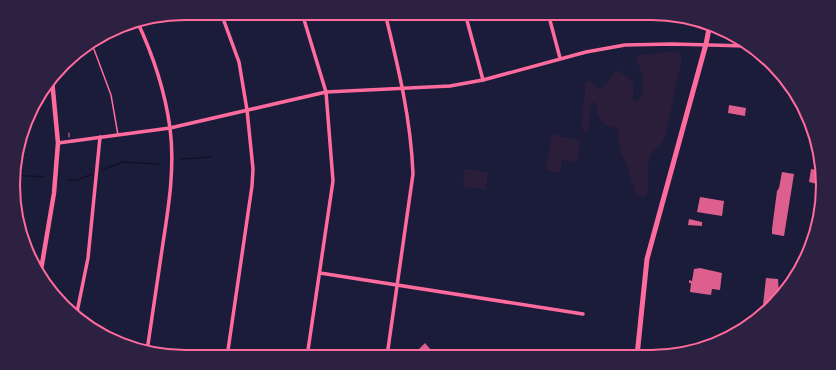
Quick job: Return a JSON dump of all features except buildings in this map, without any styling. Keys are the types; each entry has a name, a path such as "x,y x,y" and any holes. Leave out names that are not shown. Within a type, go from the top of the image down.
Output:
{"main road":[{"path":"638,350 647,259 709,31"},
{"path":"42,267 54,193 58,143 53,87"}],"street":[{"path":"224,20 239,62 247,110 254,169 227,350"},
{"path":"304,20 326,92 333,181 308,350"},
{"path":"387,20 404,88 412,147 413,174 388,350"},
{"path":"467,20 483,80"},
{"path":"550,20 560,58"},
{"path":"139,27 149,46 158,73 170,128 172,177 148,346"},
{"path":"58,143 170,128 326,92 450,86 483,80 560,58 625,45 706,44 739,46"},
{"path":"77,310 88,258 100,138"},
{"path":"320,273 583,314"}],"lane":[{"path":"93,48 112,95 118,135"}],"shaded area":[{"path":"676,51 681,54 681,62 665,138 654,150 649,159 648,188 645,198 637,197 620,150 618,131 616,128 605,125 598,117 595,101 591,105 588,132 586,134 581,127 585,83 589,81 598,89 605,85 616,70 633,81 633,100 637,102 641,95 643,83 636,56"},
{"path":"552,134 580,141 577,163 562,160 560,173 545,170"},
{"path":"464,169 488,172 486,190 463,187"}],"waterway":[{"path":"181,159 211,157"},
{"path":"101,170 123,162 159,164"},
{"path":"67,180 77,180 92,174"},
{"path":"20,175 44,177"}]}
